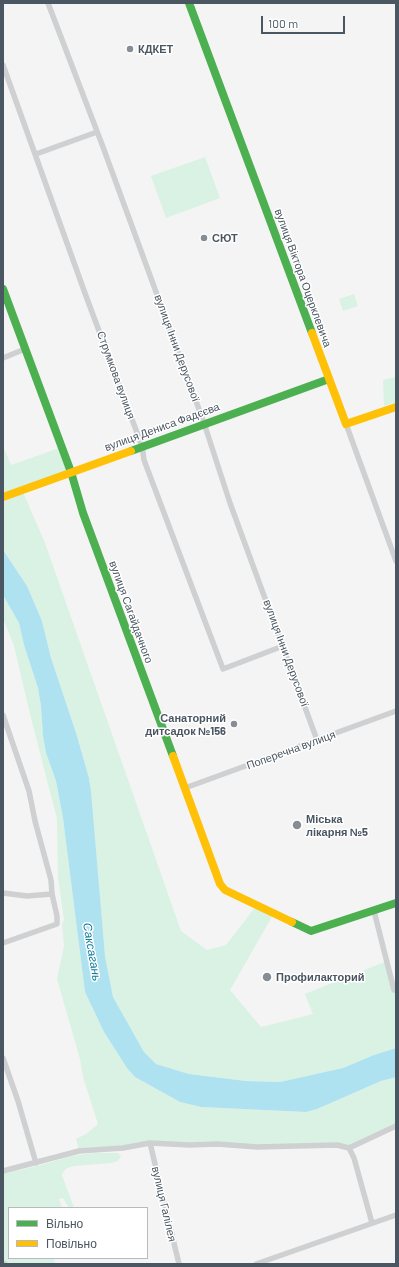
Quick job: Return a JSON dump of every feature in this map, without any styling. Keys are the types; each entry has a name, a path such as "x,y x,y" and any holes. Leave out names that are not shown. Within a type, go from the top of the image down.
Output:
{"street":[{"name":"вулиця Інни Дерусової","path":"48,3 104,147 204,423 230,503 284,646 317,740"},
{"name":"вулиця Віктора Оцерклевича","path":"189,3 396,561"},
{"name":"Струмкова вулиця","path":"3,65 142,446 144,460 223,669 284,646"},
{"path":"36,154 97,132"},
{"name":"вулиця Сагайдачного","path":"3,289 71,472 83,513 220,884 225,890 311,931 396,903"},
{"path":"3,358 25,349"},
{"name":"вулиця Дениса Фадєєва","path":"3,497 329,379"},
{"path":"346,424 396,407"},
{"name":"Поперечна вулиця","path":"185,788 396,711"},
{"path":"3,715 29,791 35,821 51,880 52,894 57,916 57,924 3,943"},
{"path":"3,893 27,896 52,894"},
{"path":"374,911 395,990"},
{"path":"3,1058 18,1101 36,1163"},
{"path":"3,1171 79,1150 123,1148 150,1143 190,1145 217,1144 257,1147 337,1145 349,1148 396,1126"},
{"name":"вулиця Галілея","path":"150,1143 170,1233 179,1264"},
{"path":"349,1148 354,1158 372,1223"},
{"path":"256,1264 396,1215"}],"green space":[{"path":"205,157 220,198 166,218 151,176"},
{"path":"354,294 358,306 343,311 339,299"},
{"path":"396,377 396,402 384,406 383,380"},
{"path":"3,446 11,465 62,447 71,472 22,490 45,543 181,931 207,950 226,945 257,905 274,913 230,990 261,1027 313,1014 305,994 387,961 396,994 396,1048 374,1055 343,1068 280,1082 246,1081 189,1074 156,1064 144,1052 113,997 105,956 89,778 77,736 51,658 42,621 27,586 3,550"},
{"path":"3,595 19,623 24,645 38,688 46,753 56,781 63,818 85,992 104,1032 127,1068 135,1077 180,1102 201,1107 306,1112 317,1109 381,1081 396,1077 396,1124 354,1145 277,1147 170,1144 79,1151 76,1139 86,1134 98,1124 83,1077 80,1059 57,979 64,946 62,924 64,920 58,877 57,819 14,646 3,618"},
{"path":"94,1153 118,1153 121,1156 118,1161 111,1163 74,1166 67,1168 64,1171 62,1175 74,1207 68,1207 63,1198 59,1199 62,1207 8,1207 8,1259 54,1259 56,1264 10,1264 3,1260 3,1174 72,1156"}],"water":[{"name":"Саксагань","path":"3,550 27,586 42,621 51,658 77,736 89,778 105,956 113,997 144,1052 156,1064 189,1074 246,1081 280,1082 343,1068 374,1055 396,1048 396,1077 381,1081 317,1109 306,1112 201,1107 180,1102 135,1077 127,1068 104,1032 85,992 63,818 56,781 46,753 38,688 24,645 19,623 3,595"}],"traffic: fast":[{"path":"189,3 312,333"},
{"path":"3,289 71,472 83,513 173,756"},
{"path":"131,451 329,379"},
{"path":"292,922 311,931 396,903"}],"traffic: slow":[{"path":"312,333 346,424 396,407"},
{"path":"3,497 131,451"},
{"path":"173,756 220,884 225,890 292,922"}],"place":[{"name":"КДКЕТ","path":"130,49"},
{"name":"СЮТ","path":"204,238"},
{"name":"Санаторний дитсадок №156","path":"234,724"},
{"name":"Міська лікарня №5","path":"297,825"},
{"name":"Профилакторий","path":"267,977"}]}
